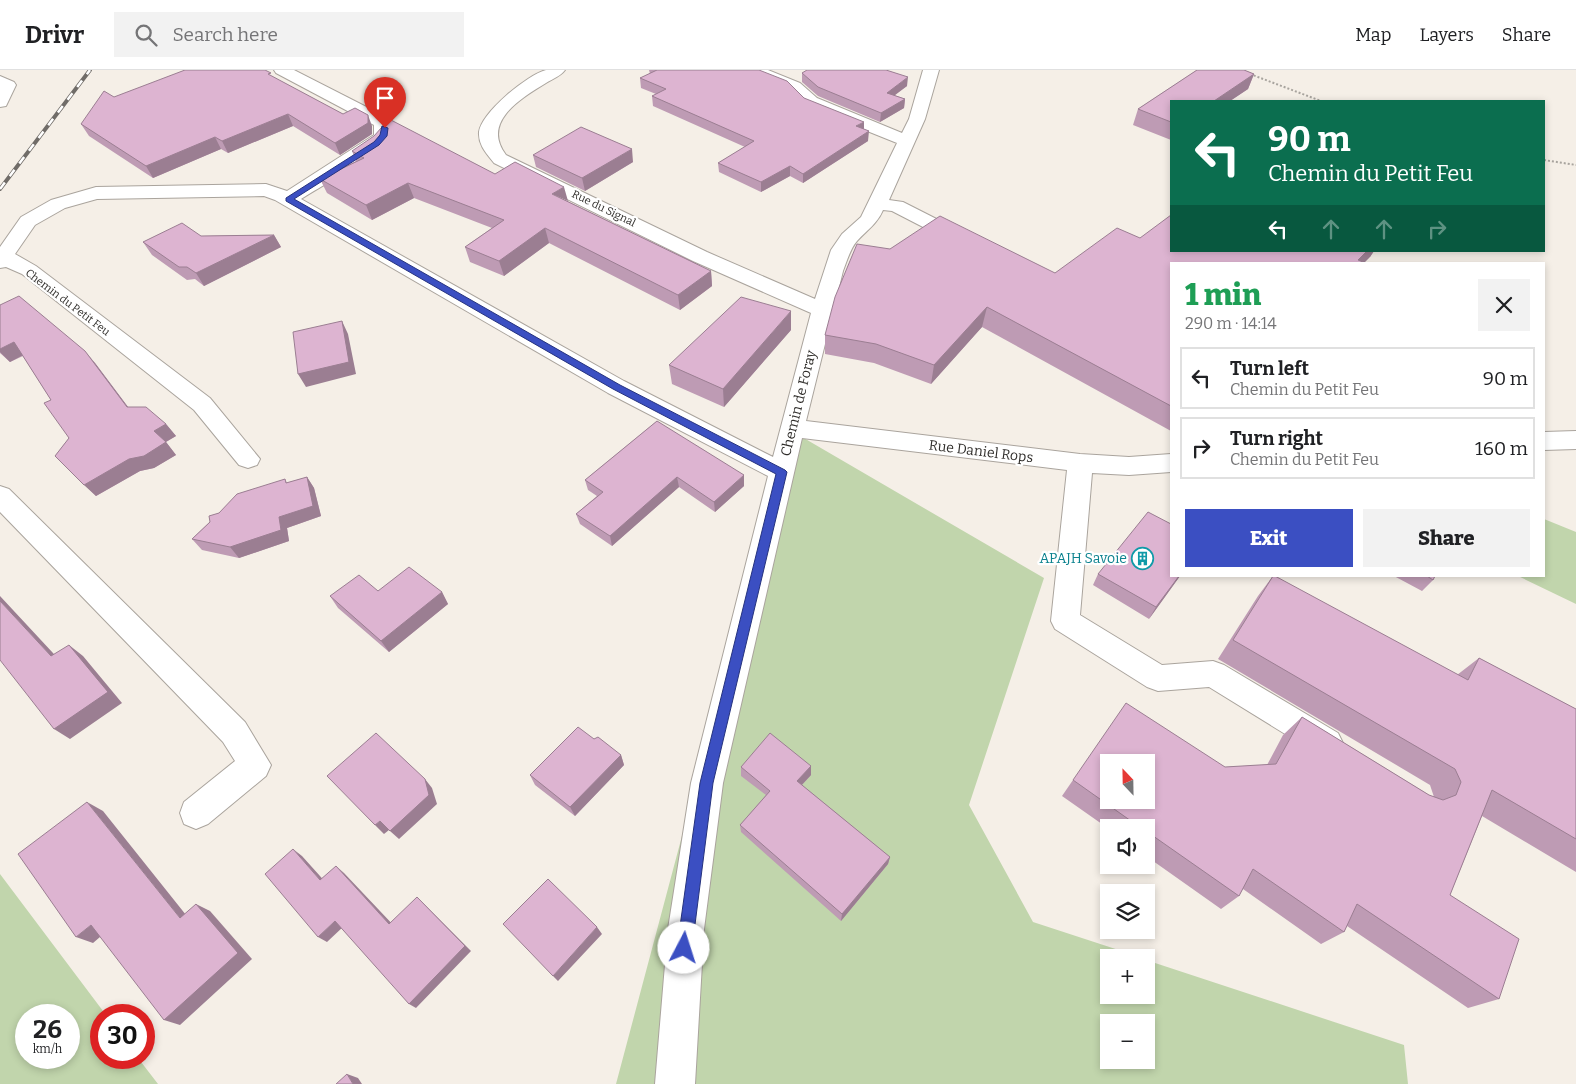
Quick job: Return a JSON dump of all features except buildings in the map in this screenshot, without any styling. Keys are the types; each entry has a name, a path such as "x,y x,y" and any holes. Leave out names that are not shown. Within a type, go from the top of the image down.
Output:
{"street":[{"path":"282,70 382,122 385,128 384,136 376,143 288,199"},
{"name":"Rue du Signal","path":"557,70 521,91 492,119 488,140 491,151 495,155 768,289 823,310"},
{"path":"754,70 794,86 811,102 906,141"},
{"name":"Chemin de Foray","path":"675,1084 686,929 707,783 792,428 841,250 853,234 868,220 877,204 917,119 931,70"},
{"path":"0,80 8,85 0,102"},
{"name":"Chemin du Petit Feu","path":"248,459 202,404 29,270 2,259 28,221 58,204 96,193 266,190 288,199 616,387 781,472"},
{"path":"877,204 896,206 982,250"},
{"name":"Rue Daniel Rops","path":"792,428 1080,463 1129,466 1170,463"},
{"path":"1545,441 1576,440"},
{"path":"1080,463 1065,621 1158,678 1213,674 1349,757"},
{"path":"0,496 234,732 255,765 196,813"}],"path":[{"path":"1249,73 1318,100"},
{"path":"1545,160 1576,165"}],"green space":[{"path":"790,430 1044,578 969,805 1033,922 1116,949 1100,949 1100,1004 1155,1004 1155,963 1404,1045 1408,1084 616,1084"},
{"path":"1545,519 1576,532 1576,604 1520,577 1545,577"},
{"path":"0,874 98,1004 90,1004 90,1069 146,1069 158,1084 0,1084"}],"railway":[{"path":"0,189 90,70"}],"place":[{"name":"APAJH Savoie","path":"1143,558"}],"route":[{"path":"385,128 384,136 363,153 288,199 616,387 781,472 707,783 684,948"}]}
